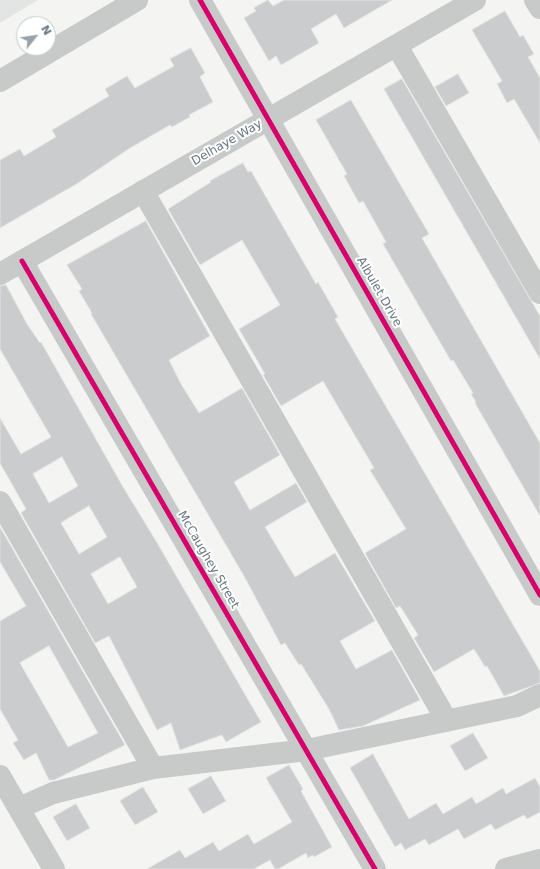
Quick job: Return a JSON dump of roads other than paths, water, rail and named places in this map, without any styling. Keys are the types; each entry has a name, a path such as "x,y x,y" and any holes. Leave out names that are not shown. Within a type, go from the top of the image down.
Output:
{"street":[{"path":"0,81 136,0"},
{"name":"Albulet Drive","path":"200,0 540,595"},
{"name":"Delhaye Way","path":"0,274 475,0"},
{"path":"535,0 540,8"},
{"path":"397,46 540,293"},
{"path":"143,191 447,721"},
{"name":"McCaughey Street","path":"22,261 375,869"},
{"path":"0,502 153,768"},
{"path":"19,808 53,793 153,768 307,750 517,706 540,695"},
{"path":"0,776 54,869"},
{"path":"506,869 540,860"}]}
